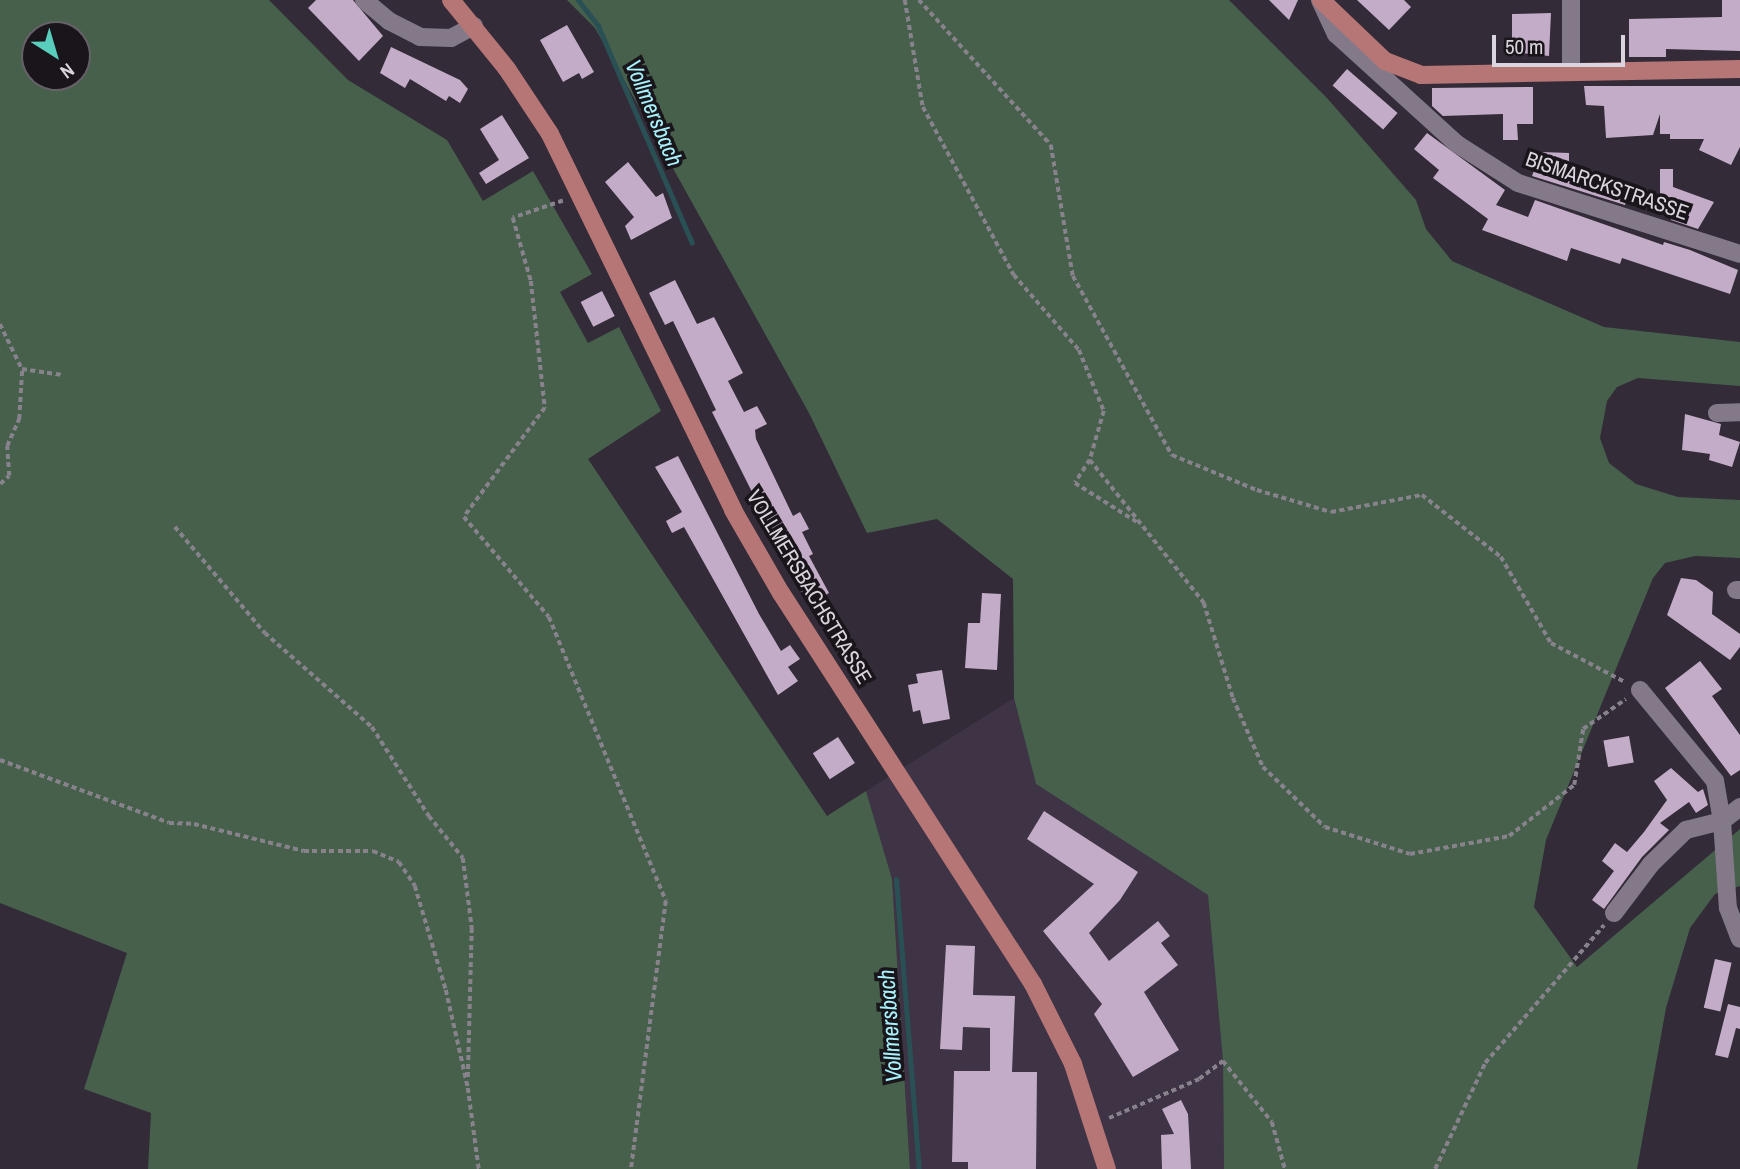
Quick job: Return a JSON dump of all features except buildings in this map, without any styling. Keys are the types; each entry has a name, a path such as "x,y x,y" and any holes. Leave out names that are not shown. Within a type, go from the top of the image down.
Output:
{"main road":[{"path":"1320,0 1385,61 1403,71 1421,75 1740,69"},
{"name":"VOLLMERSBACHSTRASSE","path":"458,2 550,134 733,510 781,593 1033,984 1073,1063 1107,1169"}],"street":[{"path":"364,0 390,21 420,37 452,38 474,26"},
{"name":"BISMARCKSTRASSE","path":"1320,0 1336,34 1457,144 1518,183 1740,254"},
{"path":"1571,0 1571,71"},
{"path":"1717,413 1740,412"},
{"path":"1640,690 1715,781 1723,821 1728,908 1740,939"},
{"path":"1614,913 1651,864 1686,830 1723,821 1740,807"}],"path":[{"path":"905,0 923,107 1014,275 1079,350 1104,411 1090,460 1075,482 1142,525"},
{"path":"919,0 1051,145 1073,276 1172,455 1257,491 1331,512 1422,495 1501,556 1551,643 1640,690 1583,729 1574,785 1509,836 1410,854 1325,827 1263,767 1233,698 1204,603 1090,460"},
{"path":"582,195 513,218 531,281 545,408 464,517 549,617 666,901 631,1169"},
{"path":"0,324 22,369 19,419 7,446 9,476 0,484"},
{"path":"22,369 63,375"},
{"path":"175,527 265,633 372,727 429,816 463,858 472,928 468,1088"},
{"path":"0,760 169,823 194,824 304,851 373,850 399,862 415,886 468,1088 479,1169"},
{"path":"1435,1169 1485,1063 1614,913"},
{"path":"1094,1125 1199,1079 1223,1061 1272,1122 1285,1169"}],"shaded area":[{"path":"1014,698 1036,784 1208,895 1223,1061 1224,1169 910,1169 892,879 866,791"}],"green space":[{"path":"0,0 269,0 348,80 447,140 483,201 533,171 592,274 560,292 588,343 619,327 661,411 588,459 827,816 866,791 892,879 910,1169 148,1169 151,1113 84,1089 127,953 0,903"},
{"path":"567,0 1229,0 1327,98 1416,200 1426,229 1452,261 1604,327 1740,342 1740,386 1638,378 1617,387 1607,401 1600,438 1609,463 1636,484 1678,497 1740,500 1740,558 1695,556 1665,563 1653,578 1546,840 1534,907 1577,967 1740,829 1740,886 1715,894 1690,928 1666,1008 1637,1169 1224,1169 1223,1061 1208,895 1036,784 1014,698 1013,579 937,519 867,533 809,413 595,28"}],"waterway":[{"name":"Vollmersbach","path":"578,0 598,26 692,243"},
{"name":"Vollmersbach","path":"896,879 919,1169"}]}
